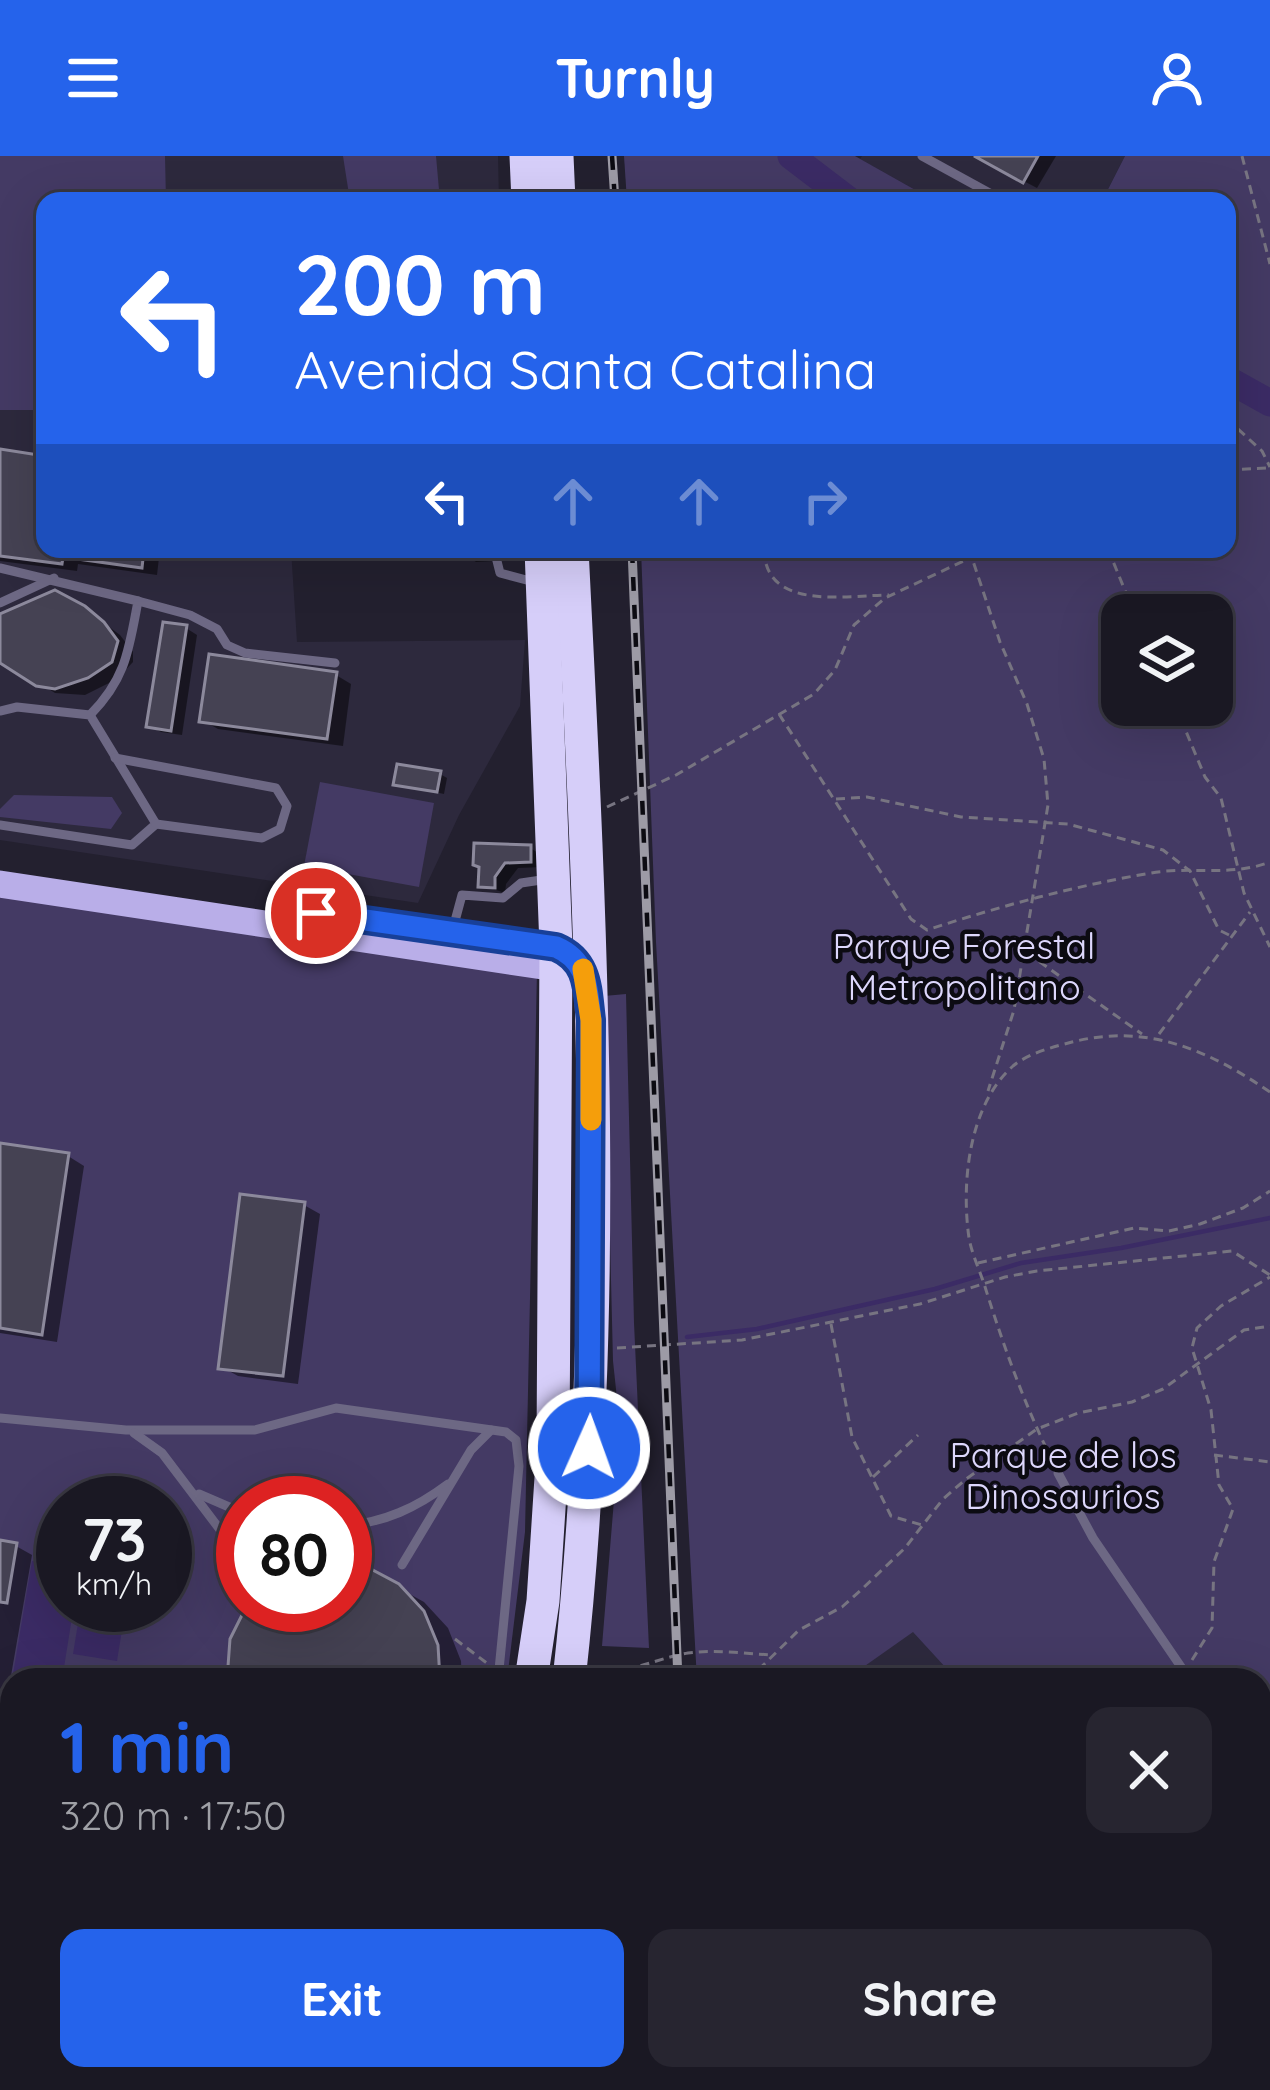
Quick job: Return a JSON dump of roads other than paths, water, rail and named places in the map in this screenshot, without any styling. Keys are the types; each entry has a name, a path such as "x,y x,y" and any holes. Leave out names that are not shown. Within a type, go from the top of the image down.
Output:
{"highway":[{"path":"526,156 528,192"},
{"path":"557,156 559,192"},
{"path":"514,1668 543,1601 553,1447 556,964 583,816 572,558"},
{"path":"542,566 570,878 591,1020"},
{"path":"556,964 585,972 591,1020 589,1448 571,1668"}],"main road":[{"path":"0,867 452,932 556,964"},
{"path":"0,884 556,964"}],"lane":[{"path":"922,156 988,192"},
{"path":"496,558 506,578 542,566"},
{"path":"0,568 190,615 217,629 227,645 244,652 335,663"},
{"path":"0,603 54,578"},
{"path":"90,715 113,692 127,659 138,601"},
{"path":"0,711 17,707 90,715"},
{"path":"90,715 156,824"},
{"path":"0,825 132,845 156,824 262,838 280,830 287,806 276,788 113,758"},
{"path":"452,932 462,895 503,898 520,883 570,878"},
{"path":"0,1418 126,1430 255,1430 336,1408 512,1436 519,1450 510,1668"},
{"path":"126,1430 162,1453 180,1476"},
{"path":"372,1523 426,1500 449,1483 491,1430"},
{"path":"402,1565 471,1450"},
{"path":"1058,1473 1093,1538 1181,1668"},
{"path":"192,1491 216,1524"}],"waterway":[{"path":"791,156 838,192"},
{"path":"1236,384 1270,403"},
{"path":"687,1337 757,1329 935,1289 1021,1263 1270,1218"}],"railway":[{"path":"612,156 614,192"},
{"path":"632,558 678,1668"}],"park label":[{"name":"Parque Forestal Metropolitano","path":"964,966"},
{"name":"Parque de los Dinosaurios","path":"1063,1476"}]}
